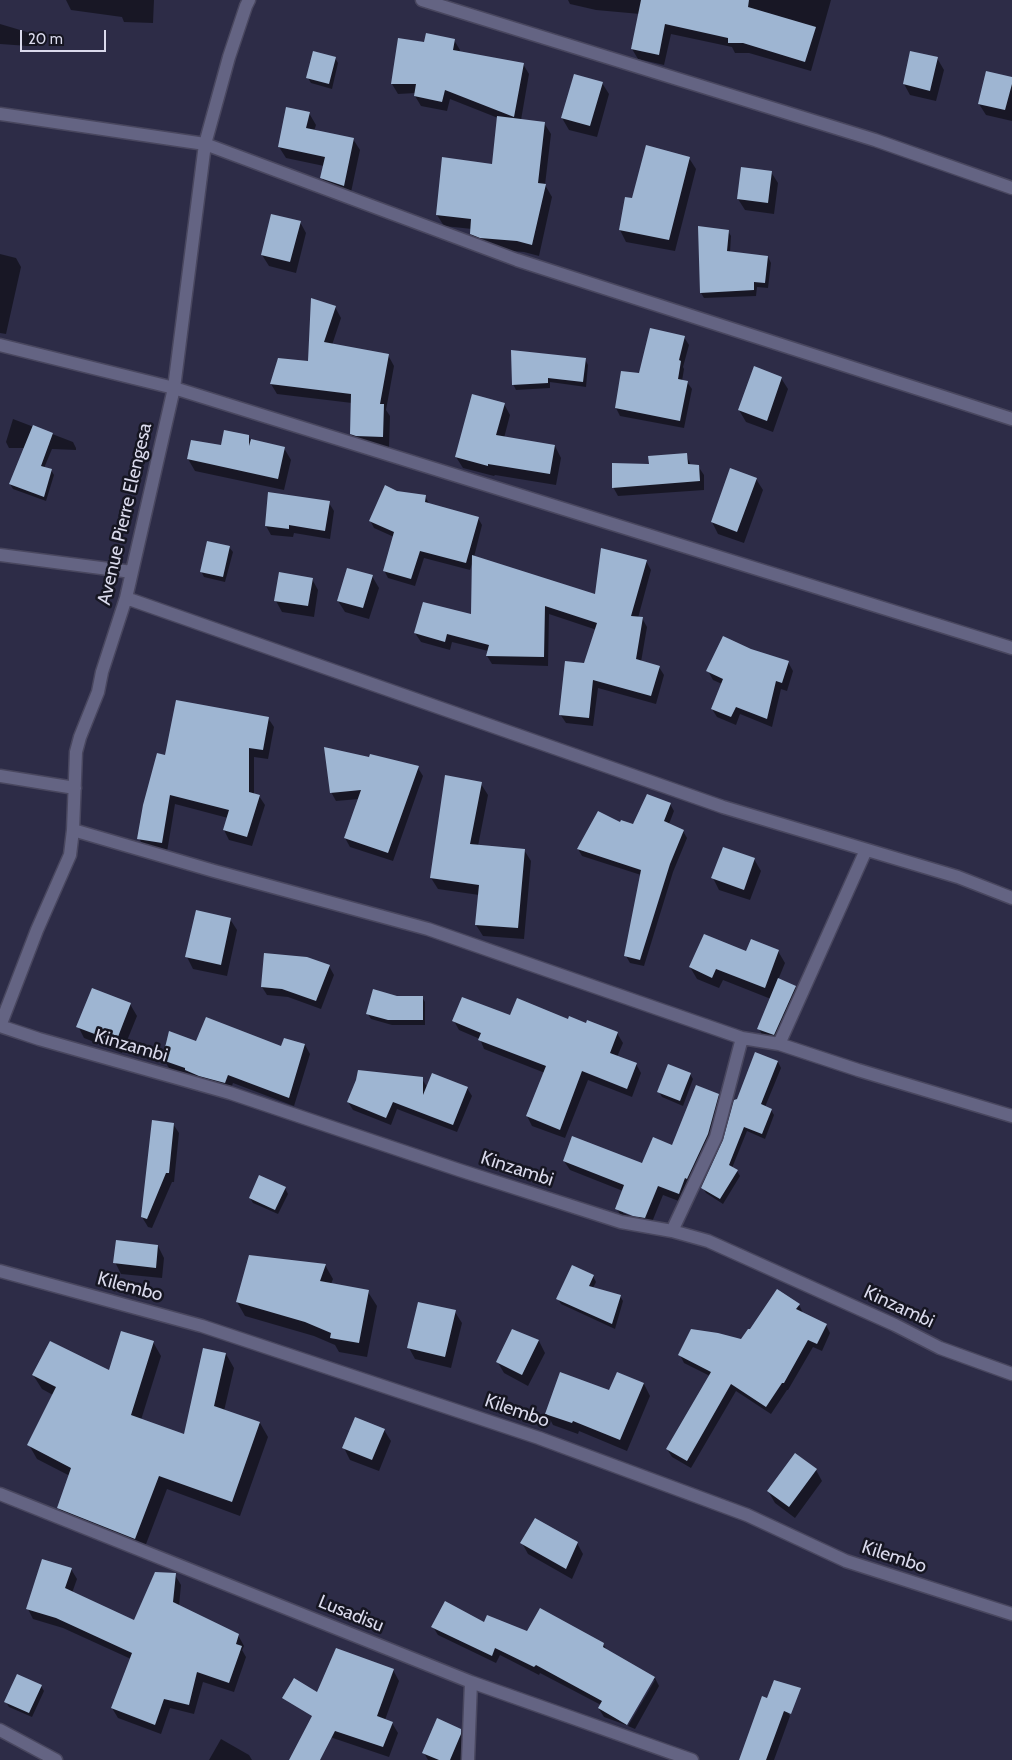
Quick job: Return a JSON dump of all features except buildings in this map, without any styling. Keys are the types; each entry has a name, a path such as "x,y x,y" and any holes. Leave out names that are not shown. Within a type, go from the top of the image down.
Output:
{"street":[{"name":"Avenue Pierre Elengesa","path":"0,1026 37,930 68,862 73,830 76,752 98,692 102,672 126,598 132,572 174,388 205,144 229,57 249,0"},
{"path":"422,0 875,140 1012,188"},
{"path":"0,114 205,144 517,260 1012,419"},
{"path":"0,345 174,388 1012,648"},
{"path":"0,555 132,572"},
{"path":"126,598 723,807 958,877 1012,898"},
{"path":"0,776 75,788"},
{"path":"73,830 428,929 742,1038 778,1044 1012,1116"},
{"path":"778,1044 866,850"},
{"name":"Kinzambi","path":"0,1026 39,1039 230,1093 621,1222 672,1231 708,1241 895,1325 940,1348 1012,1374"},
{"path":"672,1231 716,1137 742,1038"},
{"name":"Kilembo","path":"0,1271 202,1326 539,1438 747,1515 846,1561 1012,1614"},
{"name":"Lusadisu","path":"0,1494 471,1682 692,1760"},
{"path":"468,1760 471,1682"},
{"path":"0,1730 56,1760"}]}
